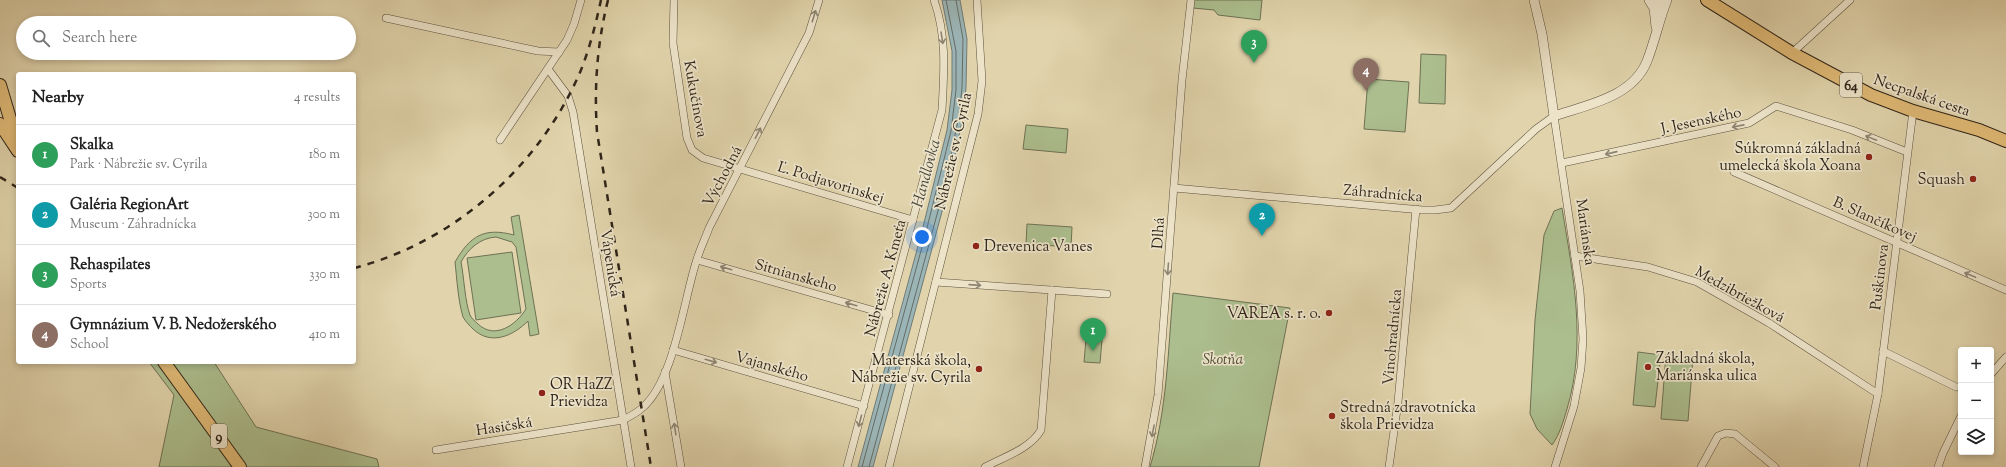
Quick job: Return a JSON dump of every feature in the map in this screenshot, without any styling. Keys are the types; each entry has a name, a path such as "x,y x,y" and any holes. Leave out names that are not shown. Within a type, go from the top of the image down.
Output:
{"main road":[{"name":"Necpalská cesta","path":"1707,0 1792,53 1871,95 1913,111 1978,130 2006,141"},
{"path":"0,85 16,131"},
{"path":"0,124 16,148"},
{"name":"9","path":"165,364 240,467"}],"street":[{"path":"500,140 571,32 581,0"},
{"name":"Kukučínova","path":"674,0 673,42 687,138 692,150 703,158 741,168"},
{"name":"Východná","path":"623,420 642,409 652,396 666,372 697,260 709,228 810,32 819,0"},
{"name":"Nábrežie A. Kmeťa","path":"847,467 889,315 942,110 944,51 938,12 934,0"},
{"name":"Nábrežie sv. Cyrila","path":"889,467 978,114 982,81 977,0"},
{"name":"Dlhá","path":"1145,467 1158,395 1183,66 1191,0"},
{"name":"Mariánska","path":"1534,0 1542,34 1562,163 1582,314 1583,351 1574,406 1555,467"},
{"path":"1649,0 1654,8 1656,28"},
{"path":"1658,0 1660,18"},
{"path":"1554,116 1621,92 1630,85 1646,62 1656,28 1667,0"},
{"path":"1792,53 1850,0"},
{"path":"386,18 538,51 559,52"},
{"name":"Vápenická","path":"548,69 568,96 573,112 630,467"},
{"name":"J. Jesenského","path":"1562,163 1749,123 1776,106 1852,130 1907,152"},
{"name":"Puškinova","path":"1863,467 1878,394 1913,111"},
{"name":"Záhradnícka","path":"1174,188 1416,209 1436,210 1451,208 1536,129 1554,116"},
{"name":"Ľ. Podjavorinskej","path":"741,168 913,220"},
{"name":"B. Slančíkovej","path":"1734,172 2006,290"},
{"name":"Vinohradnícka","path":"1389,467 1398,402 1416,209"},
{"name":"Medzibriežková","path":"1575,256 1648,267 1697,282 1769,323 1878,394"},
{"name":"Sitnianskeho","path":"697,260 889,315"},
{"path":"936,282 1107,294"},
{"path":"985,467 1028,444 1041,430 1052,290"},
{"name":"Vajanského","path":"673,350 864,406"},
{"path":"1883,351 1956,387"},
{"path":"1994,371 2006,357"},
{"name":"Východná","path":"666,372 681,467"},
{"path":"1938,467 1942,453 1959,419"},
{"name":"Hasičská","path":"436,450 623,420"},
{"path":"1701,467 1718,436 1726,433 1735,434 1775,467"}],"green space":[{"path":"1194,0 1262,0 1260,20 1218,15 1214,10 1193,8"},
{"path":"1421,54 1446,55 1445,104 1419,103"},
{"path":"1368,79 1409,82 1405,132 1364,129"},
{"path":"1026,125 1068,129 1066,153 1023,149"},
{"path":"1562,208 1574,283 1577,334 1576,359 1573,384 1567,409 1563,423 1552,445 1537,429 1530,414 1535,320 1544,235 1554,211"},
{"path":"519,215 539,334 530,336 528,321 509,335 494,338 487,337 473,329 463,317 455,262 466,246 479,236 494,232 514,235 511,217","holes":["496,237 512,242 516,247 526,309 511,325 498,331 491,331 478,324 470,315 461,262 475,245 490,238"]},
{"path":"1027,224 1072,227 1071,247 1026,244"},
{"path":"512,252 521,313 476,320 467,258"},
{"name":"Skotňa","path":"1173,293 1290,308 1259,467 1150,467 1156,446 1163,403"},
{"path":"1086,339 1102,340 1100,363 1084,362"},
{"path":"1638,352 1661,355 1655,407 1633,405"},
{"path":"1666,354 1693,357 1688,421 1661,419"},
{"path":"151,364 215,364 256,427 377,459 379,467 159,467 174,395"}],"water":[{"path":"942,0 960,0 967,39 966,88 963,116 950,182 873,467 858,467 921,235 947,130 952,90 952,51"}],"railway":[{"path":"356,267 391,256 426,239 460,219 490,195 518,168 543,137 564,105 581,70 601,0"},
{"path":"608,0 601,33 597,66 597,132 651,467"},
{"path":"0,177 16,187"}],"place":[{"name":"Rehaspilates","path":"1254,63"},
{"name":"Gymnázium V. B. Nedožerského","path":"1366,91"},
{"name":"Súkromná základná umelecká škola Xoana","path":"1869,157"},
{"name":"Squash","path":"1973,179"},
{"name":"Galéria RegionArt","path":"1262,236"},
{"name":"Drevenica Vanes","path":"976,246"},
{"name":"VAREA s. r. o.","path":"1329,313"},
{"name":"Skalka","path":"1093,351"},
{"name":"Základná škola, Mariánska ulica","path":"1648,367"},
{"name":"Materská škola, Nábrežie sv. Cyrila","path":"979,369"},
{"name":"OR HaZZ Prievidza","path":"542,393"},
{"name":"Stredná zdravotnícka škola Prievidza","path":"1332,416"}],"water label":[{"name":"Handlovka","path":"925,173"}]}
